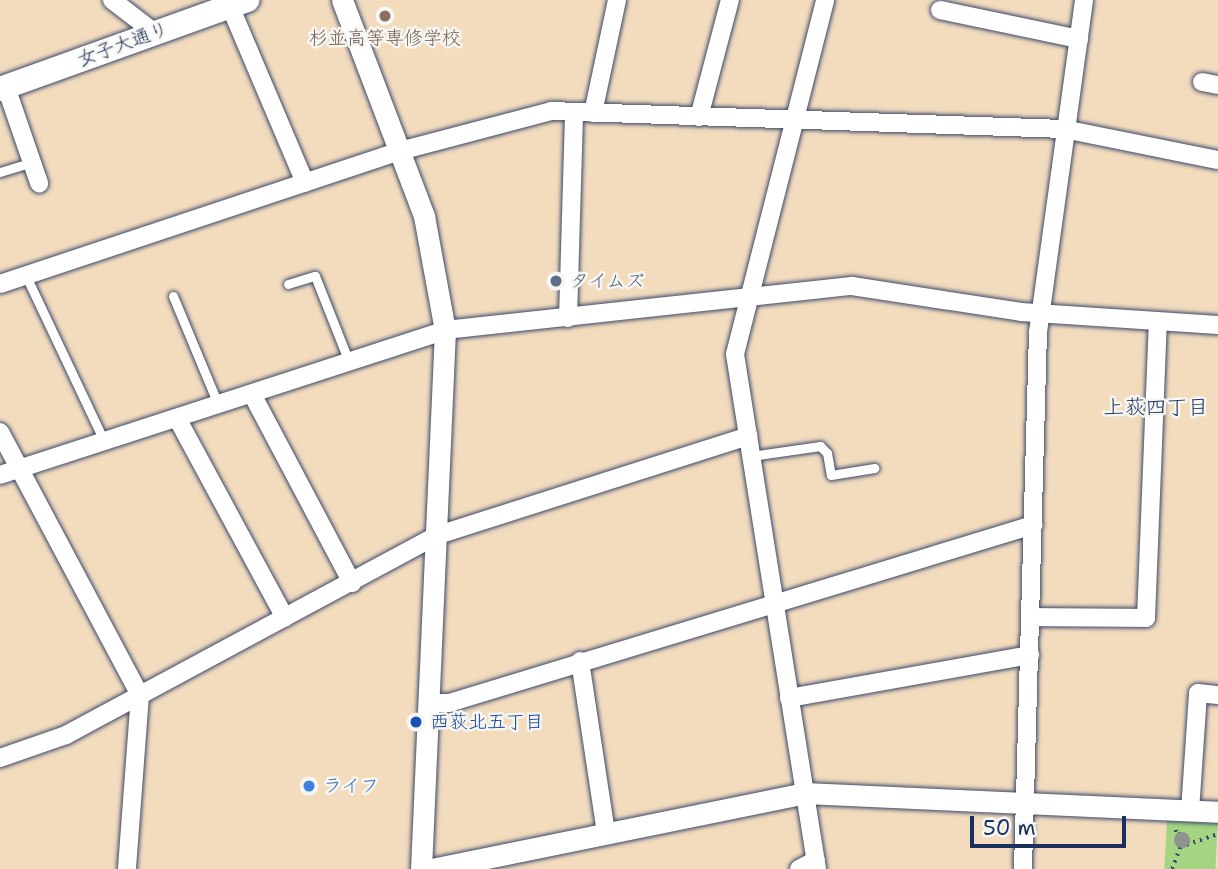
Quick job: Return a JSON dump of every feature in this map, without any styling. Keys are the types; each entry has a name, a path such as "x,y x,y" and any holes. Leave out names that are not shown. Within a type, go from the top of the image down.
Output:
{"main road":[{"name":"女子大通り","path":"3,88 238,3"}],"street":[{"path":"112,0 155,33"},
{"path":"342,0 428,229 445,330 421,869"},
{"path":"593,113 617,0"},
{"path":"699,117 730,0"},
{"path":"799,869 816,864 735,354 825,0"},
{"path":"1023,869 1040,313 1084,0"},
{"path":"238,3 305,183"},
{"path":"940,10 1079,39"},
{"path":"3,88 39,183"},
{"path":"0,285 400,151 551,111 1064,129 1218,160"},
{"path":"568,318 574,112"},
{"path":"0,475 445,330 748,300 852,286 1040,313 1218,325"},
{"path":"1031,617 1146,618 1158,323"},
{"path":"252,394 352,583"},
{"path":"177,418 285,618"},
{"path":"0,432 140,695 127,869"},
{"path":"0,758 66,735 435,536 748,436"},
{"path":"429,704 449,703 1033,525"},
{"path":"789,698 1030,655"},
{"path":"580,661 606,832"},
{"path":"1190,811 1198,693 1218,695"},
{"path":"432,869 804,793 1218,812"}],"lane":[{"path":"0,173 33,162"},
{"path":"26,276 104,442"},
{"path":"288,284 315,276 349,362"},
{"path":"173,296 218,404"},
{"path":"751,456 820,446 827,453 831,475 874,468"}],"path":[{"path":"1176,832 1189,843"},
{"path":"1172,869 1176,851 1189,843 1218,834"}],"green space":[{"path":"1167,818 1218,821 1215,869 1164,869"}],"place":[{"name":"杉並高等専修学校","path":"385,16"},
{"name":"タイムズ","path":"556,281"},
{"name":"西荻北五丁目","path":"416,722"},
{"name":"ライフ","path":"309,786"}],"district":[{"name":"上荻四丁目","path":"1156,407"}]}
